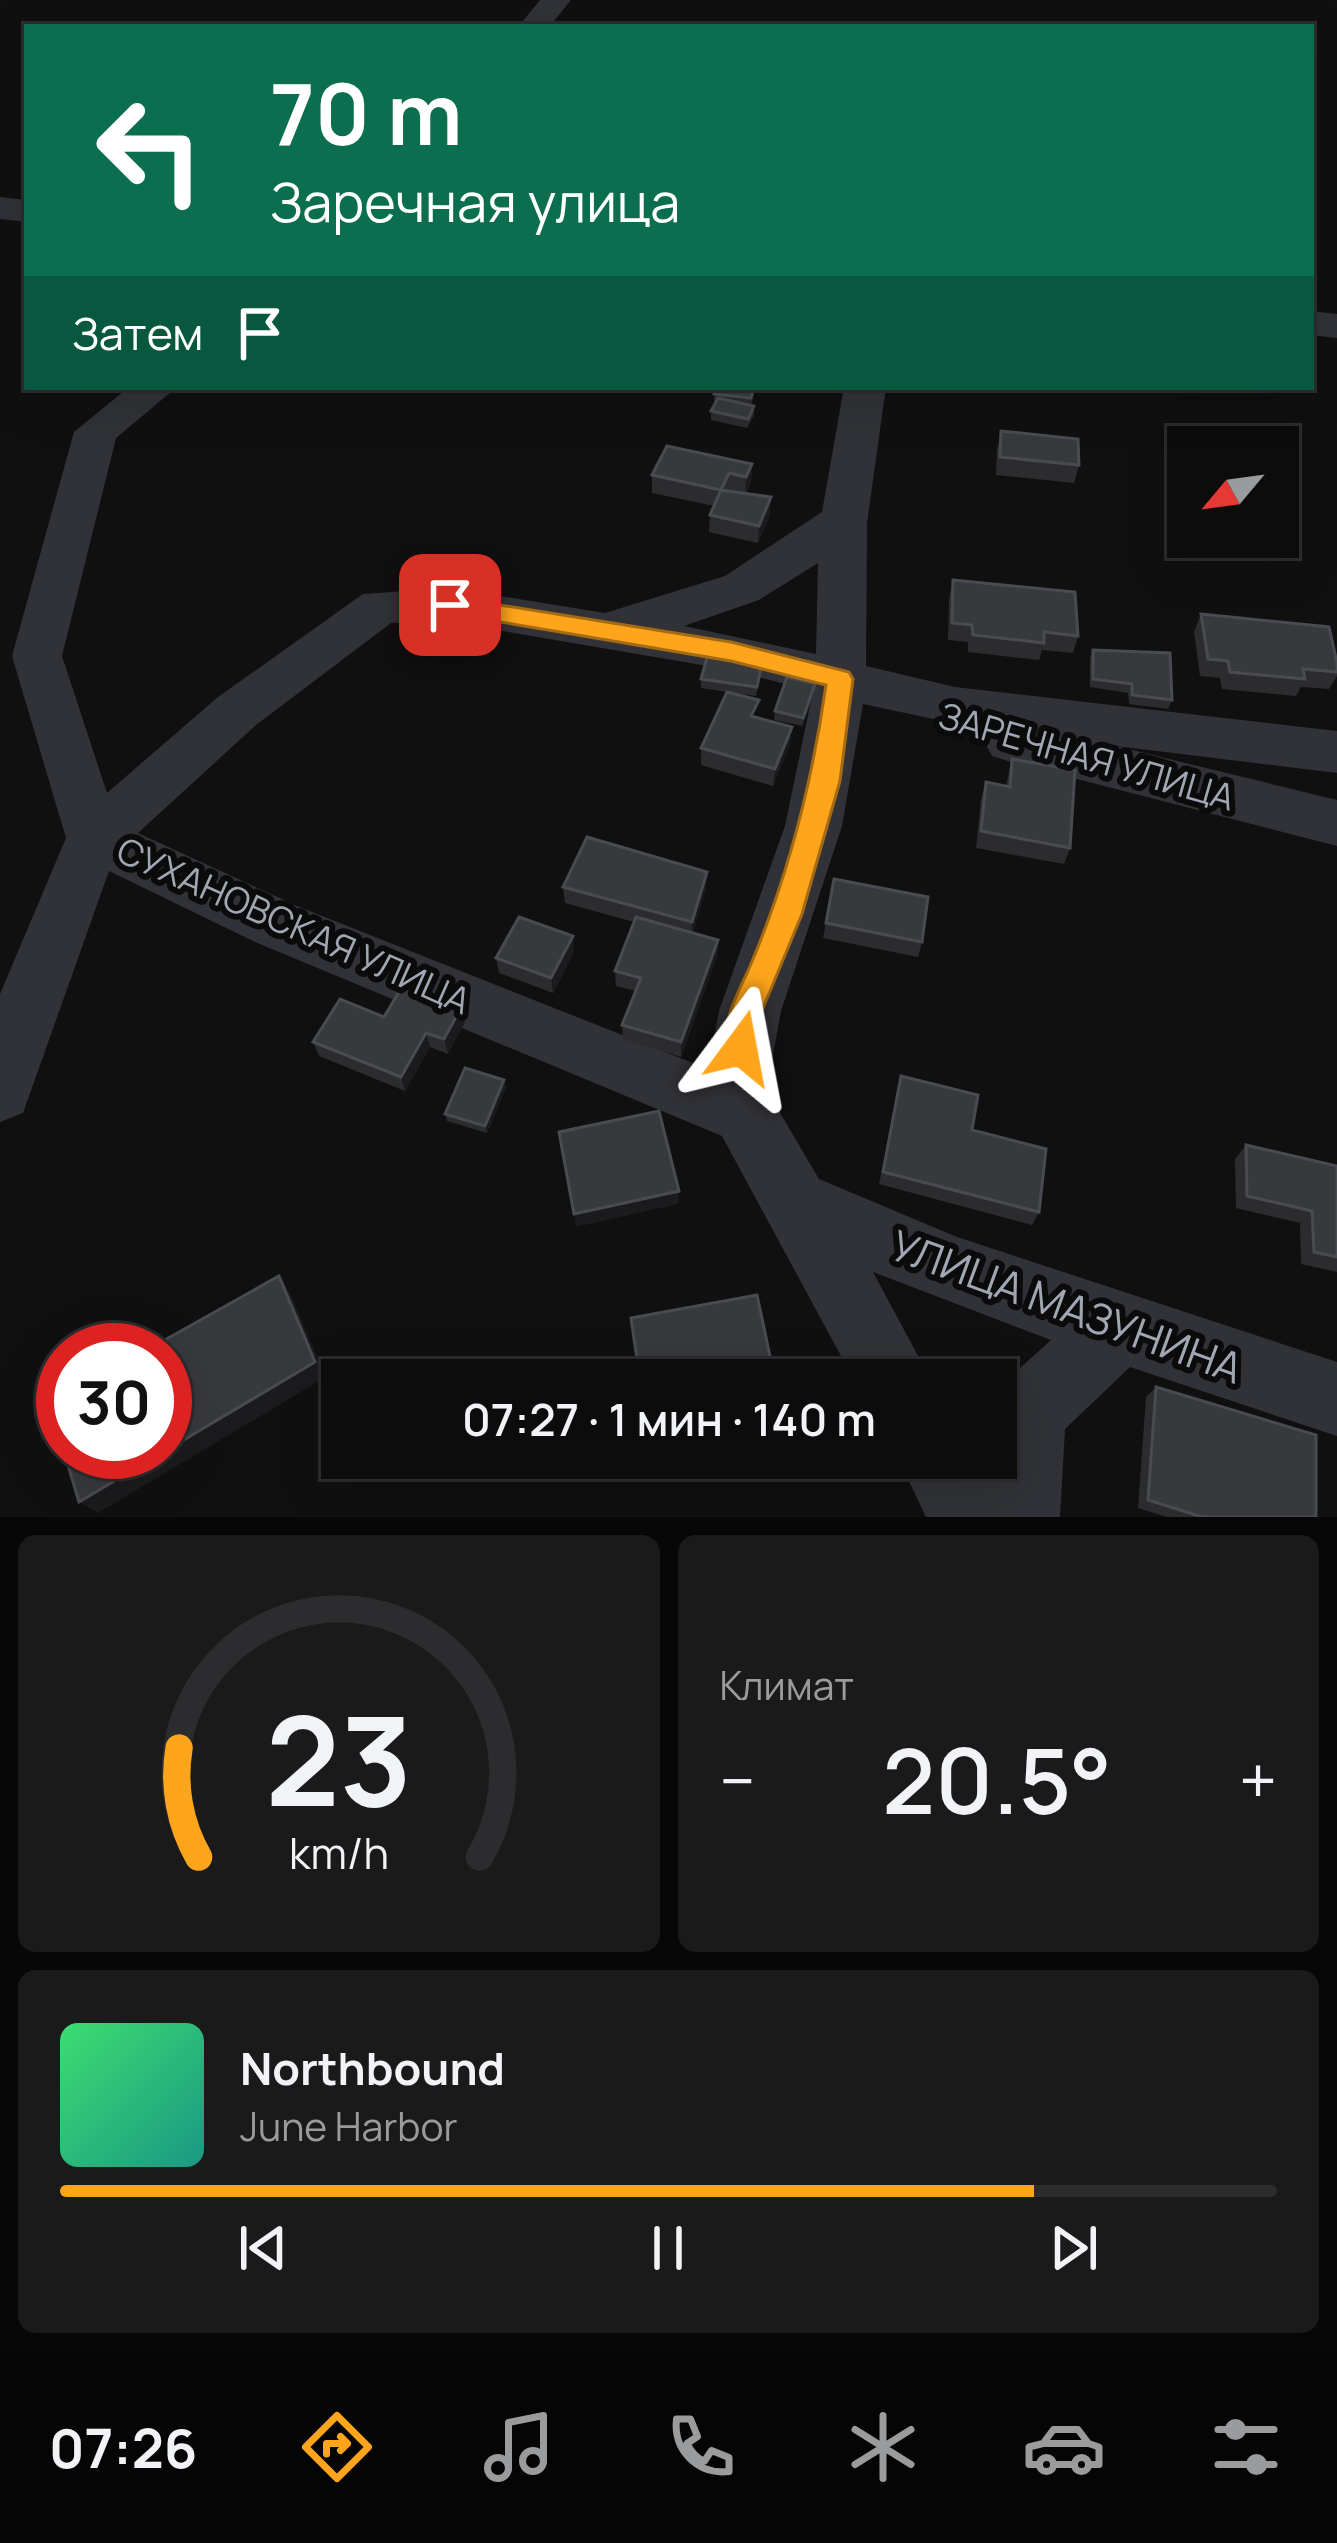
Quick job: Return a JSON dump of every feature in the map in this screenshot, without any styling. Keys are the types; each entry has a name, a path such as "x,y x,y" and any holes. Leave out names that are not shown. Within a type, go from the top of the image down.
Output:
{"street":[{"path":"535,24 556,0"},
{"path":"94,838 19,645 96,432 152,390"},
{"path":"866,390 844,518 840,679 826,781 787,914 745,1013 737,1083 745,1114 883,1359"},
{"path":"598,629 706,605 782,571 844,518"},
{"name":"ЗАРЕЧНАЯ УЛИЦА","path":"94,838 237,711 380,606 450,605 731,652 956,707 1337,752"},
{"name":"ЗАРЕЧНАЯ УЛИЦА","path":"840,679 1003,740 1337,823"},
{"name":"СУХАНОВСКАЯ УЛИЦА","path":"0,1092 32,990 94,838 276,924 745,1114"},
{"name":"УЛИЦА МАЗУНИНА","path":"799,1205 955,1272 1116,1330 1337,1399"},
{"path":"1021,1517 1028,1412 1116,1330"},
{"path":"947,1479 968,1517"}],"building":[{"path":"715,390 753,390 751,398 714,394"},
{"path":"718,398 754,406 748,419 711,411"},
{"path":"1001,431 1078,439 1079,465 1000,457"},
{"path":"667,446 752,464 746,477 729,473 721,490 652,475"},
{"path":"721,490 771,497 759,526 710,515"},
{"path":"953,580 1075,592 1078,636 1044,632 1044,643 973,635 972,625 952,623"},
{"path":"1201,614 1329,627 1337,672 1303,669 1305,679 1230,672 1228,661 1208,659"},
{"path":"709,650 763,658 757,687 701,679"},
{"path":"1093,650 1170,653 1172,700 1132,695 1132,684 1093,679"},
{"path":"787,677 815,684 803,718 775,711"},
{"path":"727,692 759,700 751,716 792,727 775,769 701,748"},
{"path":"1012,759 1075,770 1070,848 981,831 986,782 1010,787"},
{"path":"587,837 707,872 692,922 563,887"},
{"path":"834,879 928,897 922,942 826,923"},
{"path":"519,917 573,936 551,978 496,958"},
{"path":"636,917 718,940 681,1042 622,1025 641,978 615,971"},
{"path":"403,985 461,1008 444,1039 426,1033 401,1077 313,1042 340,999 384,1017"},
{"path":"465,1068 504,1080 485,1126 445,1114"},
{"path":"901,1076 978,1095 972,1130 1046,1149 1039,1212 883,1172"},
{"path":"659,1111 679,1191 574,1214 559,1132"},
{"path":"1246,1145 1337,1166 1337,1257 1314,1252 1312,1211 1247,1196"},
{"path":"279,1276 315,1362 192,1435 192,1325"},
{"path":"757,1295 771,1359 637,1359 631,1318"},
{"path":"1156,1387 1316,1435 1316,1517 1202,1517 1148,1500"},
{"path":"72,1479 118,1479 79,1502"}],"route":[{"path":"450,605 731,652 840,679 826,781 787,914 745,1013 741,1048"}]}
